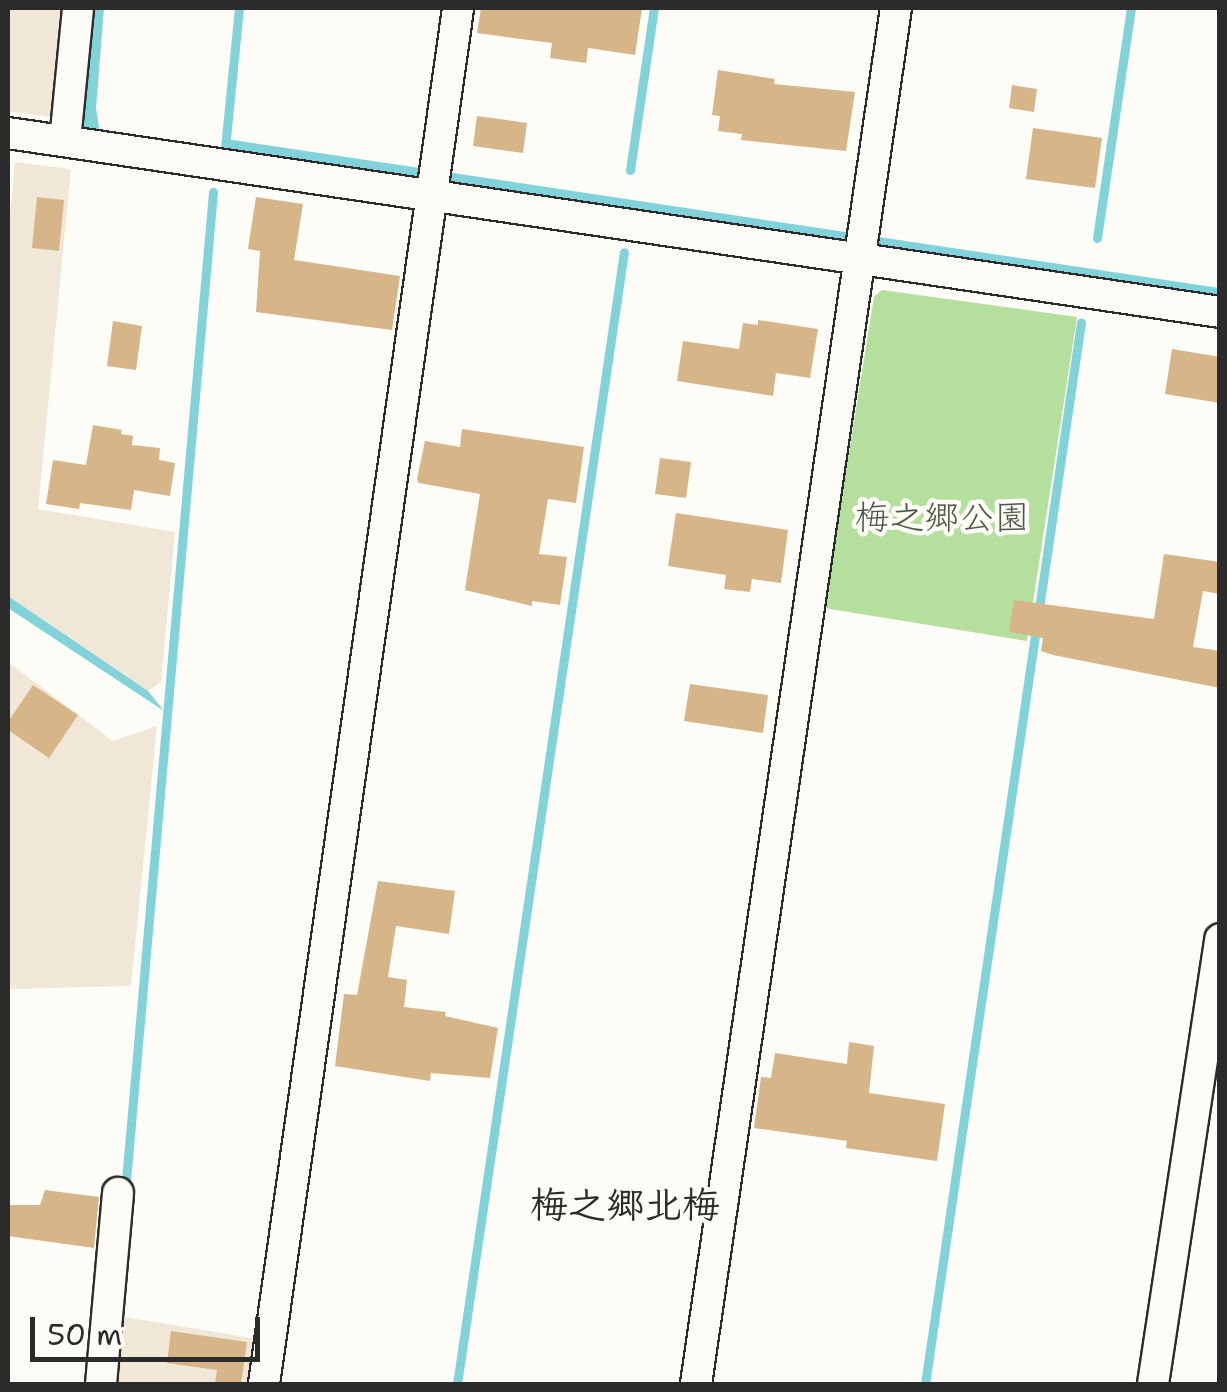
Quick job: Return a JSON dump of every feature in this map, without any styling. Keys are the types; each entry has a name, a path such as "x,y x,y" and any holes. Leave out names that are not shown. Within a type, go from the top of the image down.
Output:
{"street":[{"path":"65,142 78,8"},
{"path":"264,1384 458,8"},
{"path":"696,1384 858,246 896,8"},
{"path":"8,134 435,182 858,246 1220,312"},
{"path":"1153,1384 1220,939"},
{"path":"101,1384 118,1192"}],"shaded area":[{"path":"8,8 66,8 56,118 8,111"},
{"path":"15,162 71,169 38,509 175,532 161,682 148,691 8,596 8,239"},
{"path":"8,662 113,741 157,726 131,986 8,989"},
{"path":"119,1316 257,1339 250,1384 113,1384"}],"green space":[{"name":"梅之郷公園","path":"882,290 1077,317 1027,641 824,608 874,297"}],"water":[{"path":"94,8 104,8 96,108 100,134 83,130"},
{"path":"226,139 1219,288 1219,297 225,148"},
{"path":"8,596 148,691 164,711 8,608"}],"building":[{"path":"481,8 642,8 635,55 588,48 586,63 550,58 552,43 477,33"},
{"path":"718,70 775,79 774,84 855,92 846,151 741,140 742,134 718,131 720,116 712,115"},
{"path":"1012,85 1037,89 1034,112 1009,108"},
{"path":"477,116 527,123 523,153 473,146"},
{"path":"1033,128 1102,138 1095,188 1026,179"},
{"path":"37,197 64,200 59,251 32,248"},
{"path":"256,197 303,204 294,260 400,276 392,330 256,312 260,251 248,249"},
{"path":"758,320 818,329 810,378 776,373 773,396 677,381 683,341 739,349 743,323 758,325"},
{"path":"113,321 142,326 136,370 107,366"},
{"path":"1172,349 1220,357 1220,403 1165,394"},
{"path":"93,425 122,430 121,434 133,436 132,445 160,448 159,460 175,463 170,496 134,490 131,510 80,503 79,509 46,504 53,460 86,465"},
{"path":"462,429 584,447 576,503 548,499 539,554 567,557 560,605 532,601 532,606 465,590 480,494 419,483 417,479 425,441 460,447"},
{"path":"660,458 691,462 686,498 655,494"},
{"path":"676,513 788,530 781,583 752,579 750,592 724,589 726,575 668,566"},
{"path":"1164,554 1220,562 1220,594 1203,591 1193,647 1220,651 1220,688 1053,655 1041,651 1043,638 1009,632 1014,600 1154,619"},
{"path":"690,684 768,695 763,733 684,721"},
{"path":"33,685 78,715 49,758 8,730 8,722"},
{"path":"378,881 455,891 449,934 396,926 388,977 407,980 404,1007 446,1012 445,1016 498,1028 490,1078 431,1073 430,1081 335,1066 344,994 357,995"},
{"path":"849,1042 874,1046 869,1093 945,1104 937,1161 846,1148 847,1141 754,1128 761,1077 771,1078 775,1053 847,1064"},
{"path":"45,1190 99,1197 94,1248 8,1236 8,1205 40,1205"},
{"path":"171,1331 247,1342 241,1384 215,1384 217,1370 167,1363"}],"waterway":[{"path":"225,148 239,8"},
{"path":"630,170 654,8"},
{"path":"1097,238 1131,8"},
{"path":"125,1192 213,192"},
{"path":"457,1384 624,252"},
{"path":"925,1384 1081,322"}],"district":[{"name":"梅之郷北梅","path":"625,1205"}]}
